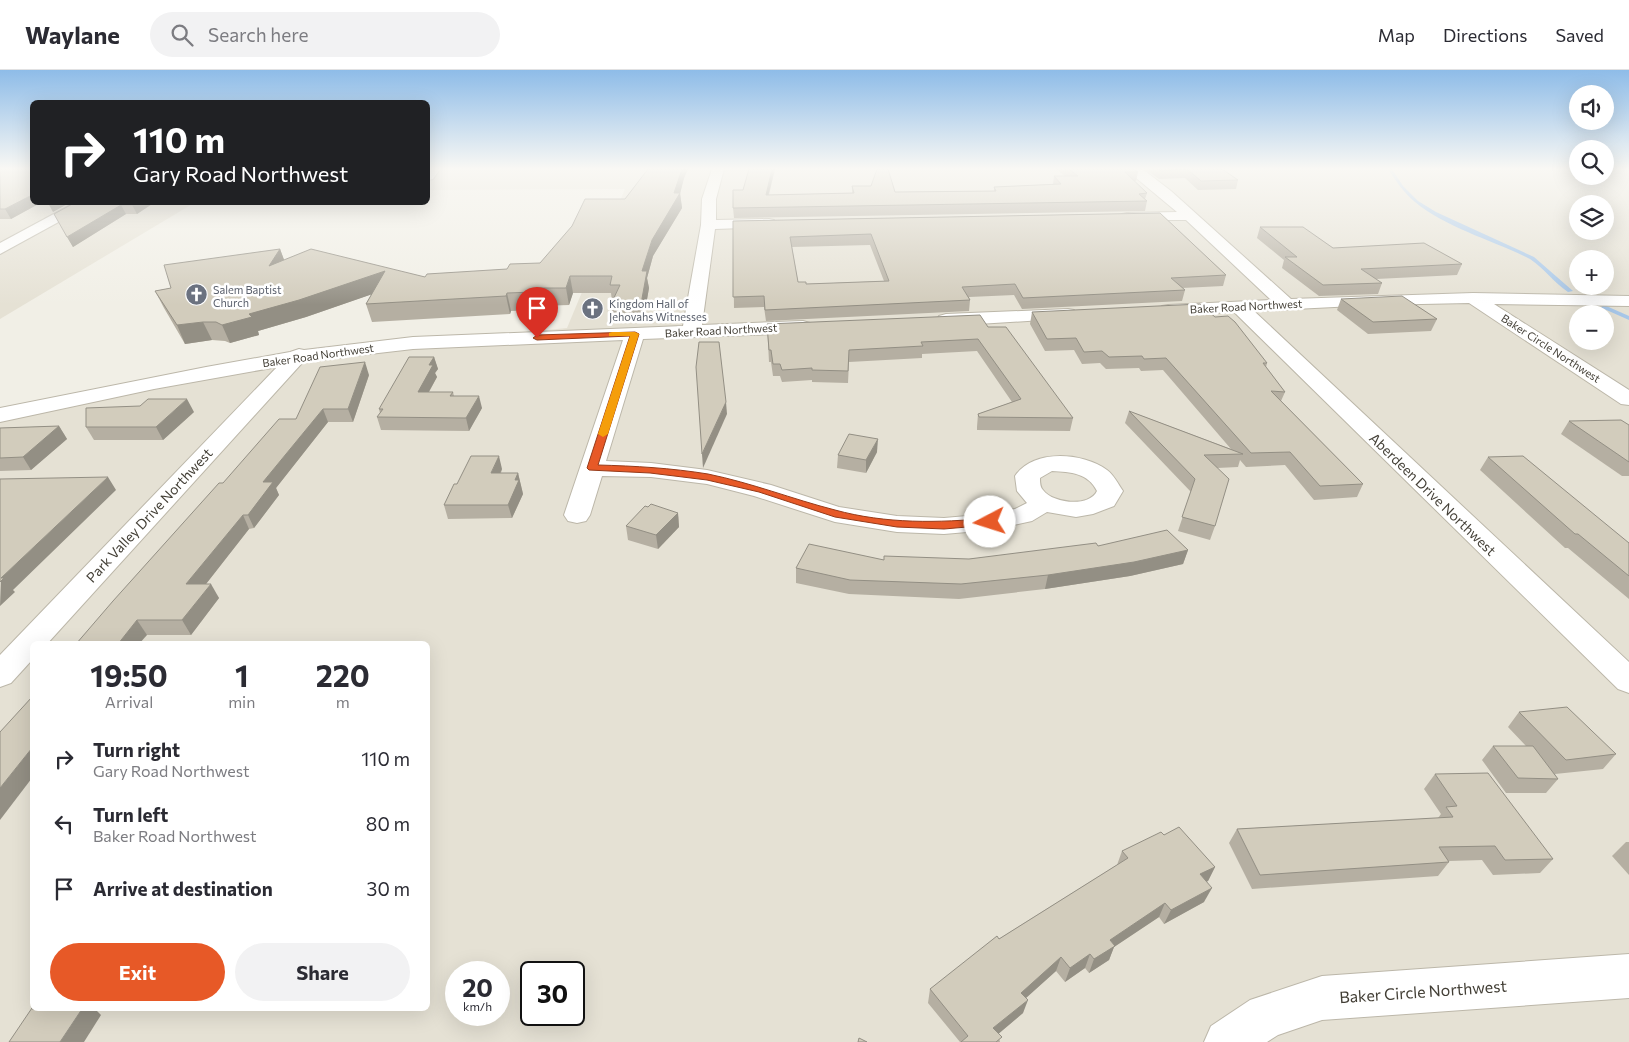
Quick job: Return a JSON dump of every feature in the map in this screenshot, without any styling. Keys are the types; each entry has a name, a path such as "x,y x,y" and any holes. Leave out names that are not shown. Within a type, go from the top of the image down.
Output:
{"street":[{"path":"0,249 65,214"},
{"path":"692,332 708,214"},
{"path":"1108,217 1188,216 1286,304"},
{"path":"708,224 788,223"},
{"name":"Baker Road Northwest","path":"1148,310 1374,300 1473,298 1629,300"},
{"name":"Baker Circle Northwest","path":"1473,298 1629,399"},
{"name":"Aberdeen Drive Northwest","path":"1238,306 1629,681"},
{"path":"930,321 1089,313"},
{"name":"Baker Road Northwest","path":"0,415 299,355 414,343 821,326"},
{"path":"577,515 635,334"},
{"name":"Park Valley Drive Northwest","path":"33,641 299,355"},
{"path":"592,468 650,470 707,477 762,490 835,514 897,524 944,526 990,522 1023,514 1046,503"},
{"name":"Park Valley Drive Northwest","path":"0,676 30,644"},
{"name":"Baker Circle Northwest","path":"1227,1042 1266,1016 1322,998 1629,976"}],"shaded area":[{"path":"0,214 175,214 0,319"},
{"path":"614,214 1569,214 1569,240 1614,240 1614,214 1629,214 1629,1042 0,1042 0,414 392,346 567,328"}],"building":[{"path":"54,214 105,214 67,237"},
{"path":"578,214 667,214 652,240 642,271 647,271 641,304 611,304 620,285 610,285 612,276 570,276 566,288 536,288 534,292 507,293 506,296 366,304 385,271 299,300 249,314 252,317 222,325 216,322 203,322 177,325 155,291 171,288 164,265 280,249 269,266 311,249 425,277 427,274 507,269 510,264 540,263 572,226"},
{"path":"1161,214 1226,275 1171,278 1185,290 1023,298 1015,284 962,287 970,300 765,310 764,296 733,297 733,221","holes":["871,234 889,281 806,284 806,282 798,282 790,237"]},
{"path":"1260,227 1303,227 1333,248 1424,243 1462,264 1361,269 1382,283 1323,285 1285,257 1297,257"},
{"path":"1402,296 1437,319 1373,322 1341,299"},
{"path":"1200,304 1215,317 1228,316 1235,322 1267,363 1263,363 1285,392 1271,391 1363,484 1320,486 1290,452 1251,453 1166,358 1144,359 1142,356 1109,357 1102,351 1084,352 1076,338 1047,339 1032,312"},
{"path":"980,315 988,327 1006,327 1073,418 979,417 978,414 1021,399 978,339 921,342 923,346 849,350 848,371 812,370 812,368 782,370 780,364 773,364 771,350 769,350 767,324"},
{"path":"699,342 719,342 726,402 702,454 696,367"},
{"path":"409,357 434,357 429,365 433,365 418,392 453,392 450,396 479,396 466,418 377,417 383,409 379,409"},
{"path":"365,362 348,409 323,409 263,482 273,482 248,515 243,515 186,584 211,584 182,620 137,620 120,641 79,641 219,483 223,483 279,419 296,419 320,367"},
{"path":"148,399 187,399 156,427 86,427 86,408 140,406"},
{"path":"1129,411 1243,454 1204,455 1229,479 1215,526 1182,517 1195,479"},
{"path":"1621,420 1629,425 1629,462 1569,421"},
{"path":"59,426 23,457 0,458 0,428"},
{"path":"849,434 878,439 866,460 838,455"},
{"path":"471,456 499,456 491,473 518,473 515,480 519,480 508,505 444,505"},
{"path":"1523,456 1629,543 1629,576 1578,534 1575,534 1488,457"},
{"path":"108,477 1,578 4,578 0,582 0,479"},
{"path":"651,504 678,513 656,535 626,526 645,506 648,507"},
{"path":"1167,530 1188,550 1134,562 1048,575 961,584 850,580 796,568 809,544 884,560 884,556 969,559 1096,543 1098,546"},
{"path":"30,699 30,750 0,788 0,732"},
{"path":"1567,707 1616,754 1566,760 1519,712"},
{"path":"1493,746 1533,746 1558,779 1518,778"},
{"path":"1488,773 1553,859 1505,860 1495,846 1439,847 1449,862 1260,875 1237,829 1453,817 1446,807 1457,806 1435,774"},
{"path":"1179,827 1215,867 1200,874 1212,888 1171,910 1165,903 1110,940 1115,946 1094,959 1090,954 1070,968 1061,957 1021,993 1028,1000 993,1028 1002,1037 996,1042 961,1042 968,1036 930,989 997,936 999,939 1128,858 1122,851 1161,832 1164,835"},
{"path":"30,1011 81,1011 60,1042 9,1042"},
{"path":"859,1038 867,1042 858,1042"}],"waterway":[{"path":"1437,214 1532,258 1569,290"},
{"path":"1614,311 1629,318"}],"slow traffic":[{"path":"603,434 635,334 612,335"}],"place":[{"name":"Salem Baptist Church","path":"197,295"},
{"name":"Kingdom Hall of Jehovahs Witnesses","path":"593,309"}],"route":[{"path":"537,338 635,334 592,468 650,470 707,477 762,490 835,514 897,524 944,526 990,522"}]}
